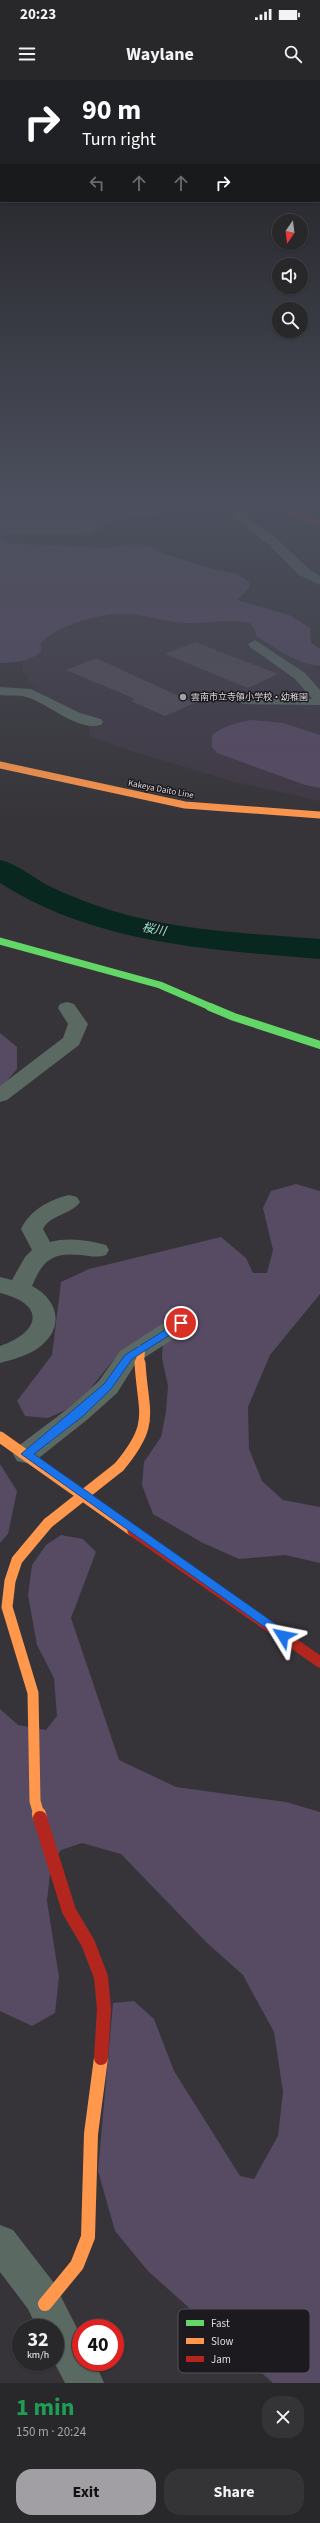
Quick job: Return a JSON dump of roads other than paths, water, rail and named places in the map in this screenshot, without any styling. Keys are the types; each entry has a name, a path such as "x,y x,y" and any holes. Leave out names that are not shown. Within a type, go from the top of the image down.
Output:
{"street":[{"path":"255,644 300,676 320,699"},
{"path":"0,691 26,692 75,716 96,722"},
{"name":"Kakeya Daito Line","path":"0,765 185,805 320,815"},
{"path":"0,941 160,985 234,1017 320,1045"},
{"path":"0,1096 72,1041 78,1024 67,1008"},
{"path":"44,1252 32,1229 34,1224 48,1212 69,1202"},
{"path":"0,1355 24,1347 36,1338 44,1329 46,1319 44,1309 29,1292 10,1286 32,1262 44,1252 69,1246 98,1250"},
{"path":"26,1454 79,1413 108,1387 128,1357 181,1323"},
{"path":"45,2304 77,2264 88,2237 90,2213 91,2134 101,2066 104,2009 101,1977 88,1943 69,1911 35,1801 33,1693 7,1607 7,1592 12,1573 24,1546 48,1523 118,1467 132,1451 144,1425 145,1410 137,1368 141,1349"},
{"path":"0,1436 320,1662"},
{"path":"0,2243 45,2304 85,2383"}],"lane":[{"path":"244,701 320,702"}],"waterway":[{"name":"桜川","path":"0,869 35,891 72,908 112,921 195,937 320,949"}],"place":[{"name":"雲南市立寺領小学校・幼稚園","path":"183,697"}]}
